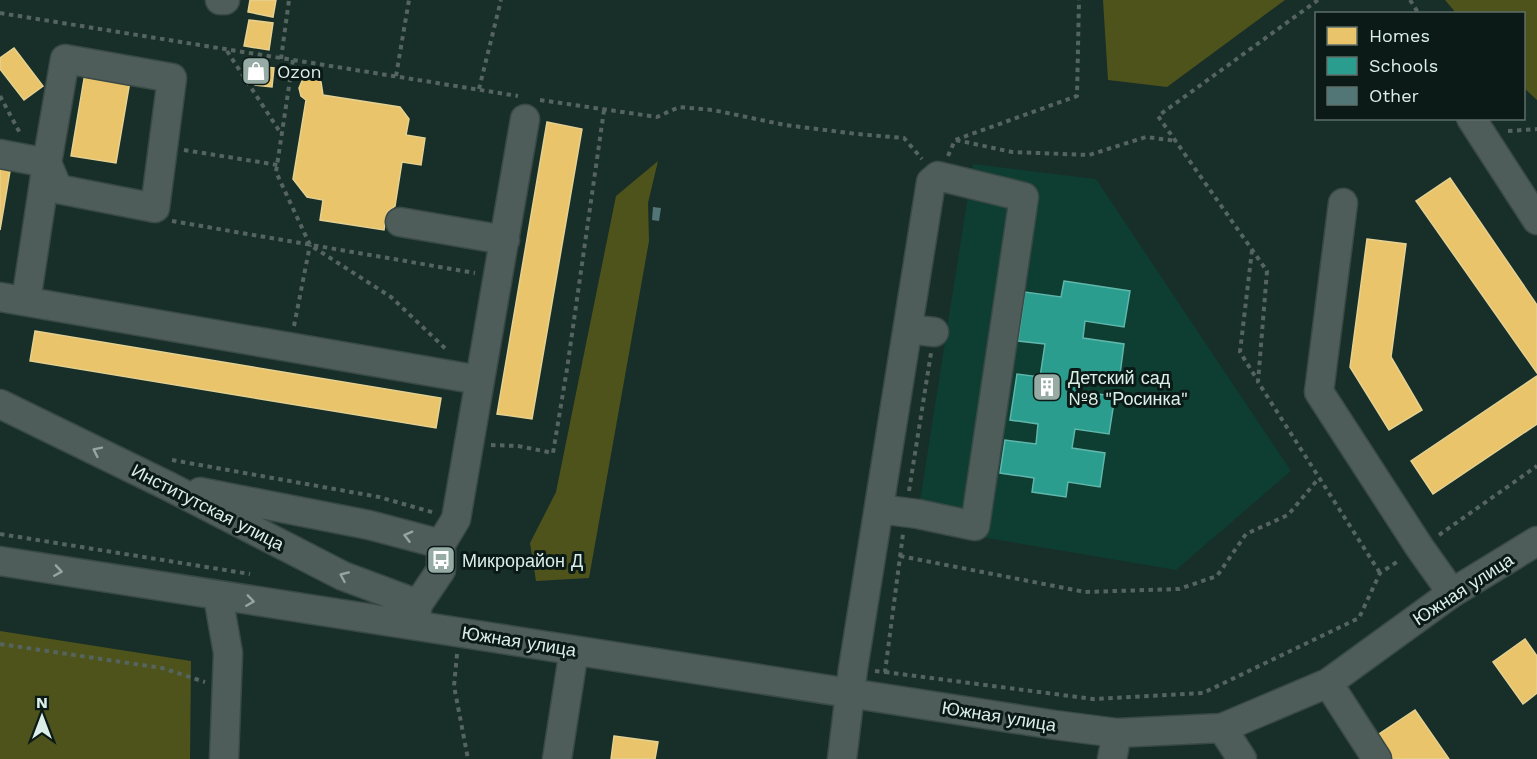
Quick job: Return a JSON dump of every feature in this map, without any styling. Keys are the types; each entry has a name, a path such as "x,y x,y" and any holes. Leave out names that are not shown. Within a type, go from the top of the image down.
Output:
{"street":[{"path":"220,0 225,0"},
{"path":"0,154 41,162 58,189 155,208 172,78 65,59 41,162 13,299 479,380"},
{"path":"407,617 441,570 441,544 456,519 497,276 531,106"},
{"path":"1472,120 1537,220"},
{"path":"842,759 852,681 892,511 921,330 931,182 938,176 1024,197 975,526 892,511"},
{"path":"1343,203 1319,392 1420,548 1452,593"},
{"path":"400,222 505,240"},
{"name":"Институтская улица","path":"0,404 169,473 343,576 407,617"},
{"path":"169,473 441,544"},
{"name":"Южная улица","path":"0,561 218,596 407,617 458,632 574,650 852,681 1055,725 1115,746 1222,728 1328,683 1452,593 1535,546"},
{"path":"218,596 228,653 224,759"},
{"path":"557,759 574,650"},
{"path":"1328,683 1377,759"},
{"path":"1222,728 1242,759"}],"path":[{"path":"281,58 289,0"},
{"path":"396,76 409,0"},
{"path":"479,89 501,0"},
{"path":"0,13 227,51 479,89 531,106 604,110 657,117 679,106 713,110 785,125 857,135 904,138 938,176 955,140 1077,96 1079,0"},
{"path":"1258,382 1267,271 1158,116 1318,0"},
{"path":"227,51 282,135"},
{"path":"294,60 276,172 310,245 391,297 479,380"},
{"path":"0,96 41,162"},
{"path":"468,444 518,446 553,453 604,110"},
{"path":"1504,131 1537,129"},
{"path":"955,140 1012,152 1089,155 1146,137 1177,141"},
{"path":"163,147 278,165"},
{"path":"155,208 174,222 497,276"},
{"path":"289,347 310,245"},
{"path":"1252,249 1240,352 1380,573"},
{"path":"885,672 900,556 892,511 921,330"},
{"path":"852,681 885,672 1093,699 1203,693 1359,618 1380,573 1420,548 1537,466"},
{"path":"169,473 379,497 456,519"},
{"path":"900,556 1085,592 1179,590 1217,576 1246,534 1288,515 1319,478"},
{"path":"369,525 379,497"},
{"path":"0,534 254,574"},
{"path":"458,632 454,686 468,759"},
{"path":"0,644 162,668 226,688"}],"shaded area":[{"path":"973,164 1096,179 1291,471 1176,570 916,526"}],"green space":[{"path":"1103,0 1285,0 1167,87 1108,80"},
{"path":"1445,0 1537,0 1537,100 1525,89 1525,12 1455,12"},
{"path":"658,161 648,203 649,241 589,578 536,581 530,543 556,492 616,196"},
{"path":"0,631 191,661 190,759 0,759"}],"building: Homes":[{"path":"250,0 276,0 273,17 248,12"},
{"path":"249,20 273,23 269,50 244,46"},
{"path":"14,48 43,86 24,100 0,69 0,58"},
{"path":"257,66 274,68 272,87 255,85"},
{"path":"85,73 130,81 116,163 71,156"},
{"path":"308,77 314,77 321,82 323,95 400,107 409,119 406,135 425,138 421,165 402,162 395,206 387,212 384,230 320,220 323,200 307,197 293,179 306,100 301,96 299,88 302,81"},
{"path":"547,122 582,129 532,419 497,414"},
{"path":"0,163 11,165 0,230"},
{"path":"1450,178 1537,305 1537,373 1416,201"},
{"path":"1367,239 1406,244 1391,357 1422,410 1389,430 1350,367"},
{"path":"35,331 441,398 436,428 30,361"},
{"path":"1537,376 1537,424 1433,494 1411,461"},
{"path":"1525,639 1537,656 1537,693 1523,704 1493,662"},
{"path":"1415,710 1449,759 1391,759 1376,736"},
{"path":"614,736 658,742 655,759 611,759"}],"building: Schools":[{"name":"Детский сад №8 \"Росинка\"","path":"1064,281 1130,291 1124,327 1085,321 1083,338 1124,344 1119,382 1081,377 1079,392 1115,396 1109,434 1075,429 1072,448 1105,453 1100,487 1068,482 1066,497 1032,492 1034,478 1000,473 1005,440 1036,444 1038,424 1010,420 1017,374 1040,377 1045,344 1018,341 1025,292 1061,297"}],"building: Other":[{"path":"653,207 661,208 659,221 652,220"}],"place":[{"name":"Ozon","path":"256,71"},
{"name":"Детский сад №8 \"Росинка\"","path":"1047,387"},
{"name":"Микрорайон Д","path":"441,560"}]}
